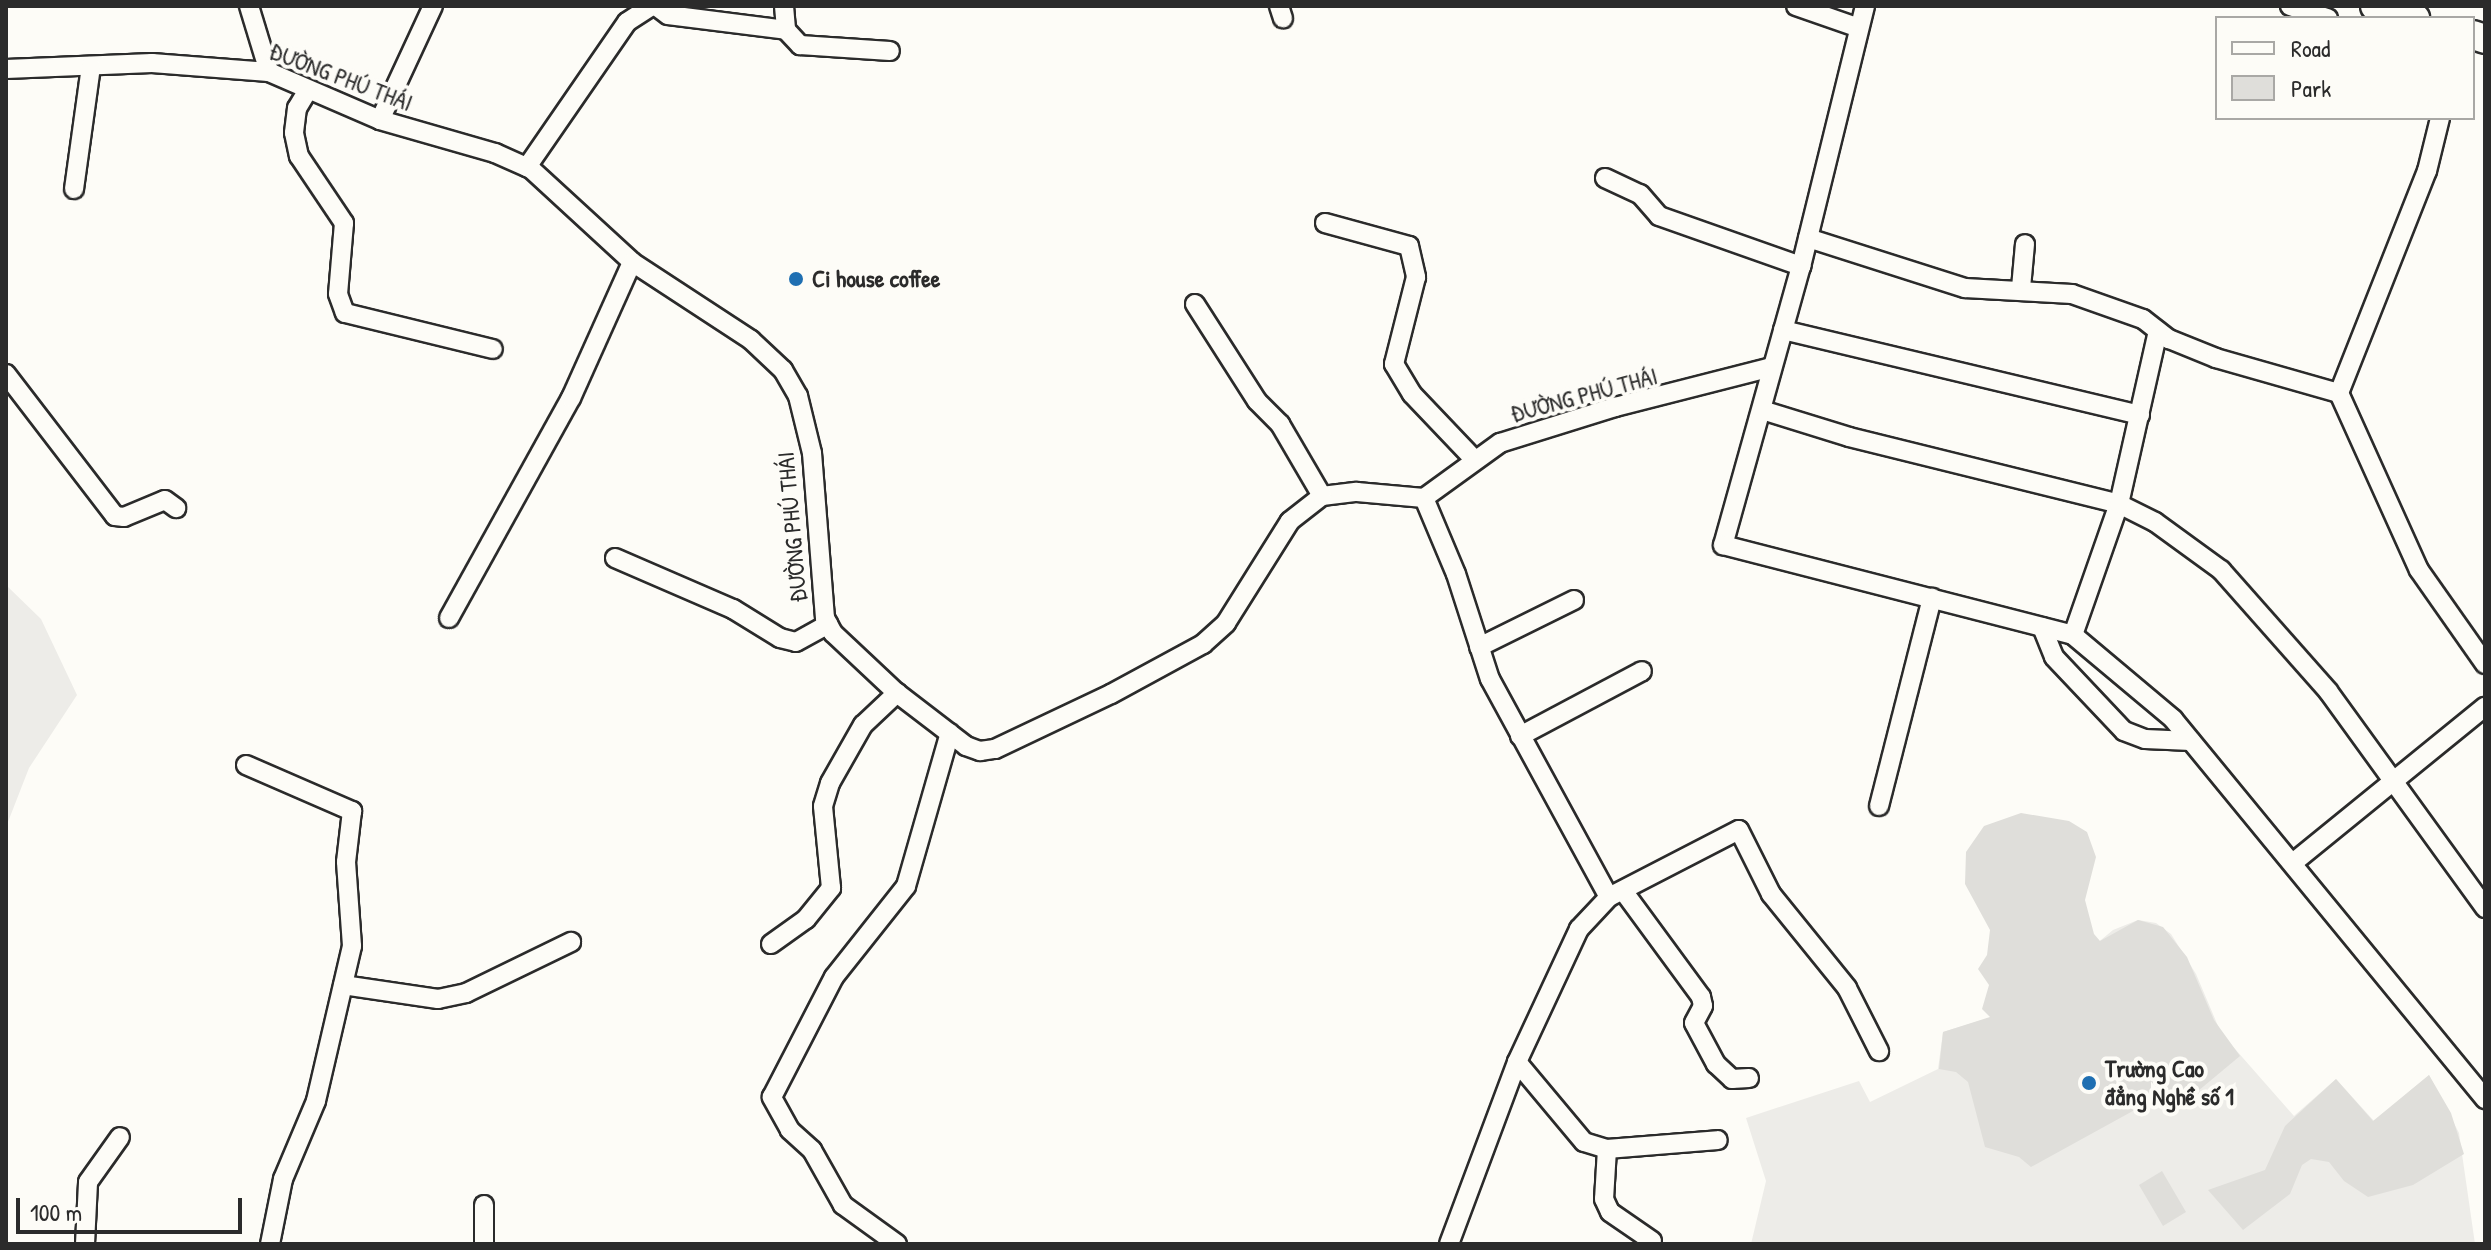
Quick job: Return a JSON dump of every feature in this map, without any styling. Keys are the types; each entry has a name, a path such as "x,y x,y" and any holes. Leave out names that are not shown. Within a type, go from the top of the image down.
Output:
{"highway":[{"path":"2375,6 2408,16"}],"street":[{"path":"249,6 269,72"},
{"path":"380,120 433,6"},
{"path":"527,167 627,22 654,6 668,15 786,30 804,46 890,51"},
{"path":"784,6 786,30"},
{"path":"1796,6 1859,28"},
{"path":"1865,6 1801,266 1723,545 2073,635 2191,741 2294,862 2485,1099"},
{"path":"2290,6 2322,16"},
{"name":"ĐƯỜNG PHÚ THÁI","path":"6,69 152,63 269,72 380,120 527,167 632,262 751,340 792,383 812,453 819,512 821,607 828,624 897,693 966,746 995,749 1203,644 1226,623 1290,521 1322,496"},
{"path":"74,189 91,66"},
{"path":"308,90 297,108 294,133 299,156 344,223 338,294 345,313 493,349"},
{"path":"2440,120 2427,171 2339,393 2419,570 2485,664"},
{"path":"1605,178 1640,194 1659,216 1801,266"},
{"path":"1325,223 1409,246 1416,277 1395,358 1396,371 1473,458"},
{"path":"1808,238 1965,288 2021,288 2072,294 2143,319 2158,331 2278,379 2339,393"},
{"path":"2021,288 2025,244"},
{"path":"449,618 571,398 632,262"},
{"path":"1195,304 1257,401 1280,424 1322,496 1357,492 1424,498 1479,647 1520,736 1617,895 1701,997 1703,1006 1694,1023 1716,1064 1732,1079 1749,1078"},
{"path":"1783,330 2140,415"},
{"path":"2073,635 2119,504 2158,331"},
{"name":"ĐƯỜNG PHÚ THÁI","path":"1424,498 1473,458 1536,430 1772,367"},
{"path":"6,374 115,516 124,517 165,500 176,508"},
{"path":"1762,410 1849,437 2119,504 2221,570 2328,691 2485,908"},
{"path":"615,558 733,609 780,638 796,642 828,624"},
{"path":"1879,806 1932,598"},
{"path":"1479,647 1574,600"},
{"path":"2042,627 2054,657 2124,731 2145,739 2191,741"},
{"path":"1520,736 1642,671"},
{"path":"771,944 806,919 831,888 823,806 830,783 863,725 897,693"},
{"path":"2294,862 2392,777 2485,707"},
{"path":"897,1244 843,1205 812,1150 790,1130 772,1097 834,977 906,886 950,733"},
{"path":"246,765 352,811 346,862 354,926 343,985 316,1101 283,1179 270,1244"},
{"path":"1449,1244 1517,1062 1579,929 1617,895 1739,830 1771,894 1847,988 1879,1051"},
{"path":"343,985 438,999 492,982 571,942"},
{"path":"1517,1062 1566,1126 1584,1142 1607,1149 1718,1140"},
{"path":"85,1244 88,1182 120,1137"},
{"path":"1607,1149 1604,1199 1610,1212 1652,1241"},
{"path":"484,1205 484,1244"}],"shaded area":[{"path":"6,585 41,619 77,695 29,768 6,827"},
{"name":"Trường Cao đẳng Nghề số 1","path":"2138,920 2156,923 2171,934 2196,974 2221,1033 2294,1116 2336,1079 2374,1121 2429,1075 2459,1133 2475,1244 1751,1244 1766,1181 1746,1118 1859,1081 1870,1102 1938,1069 1943,1032 1992,1017 2037,993 2113,930"}],"green space":[{"path":"2021,813 2069,821 2087,832 2096,857 2085,900 2094,934 2100,941 2138,920 2163,927 2187,957 2214,1020 2240,1056 2180,1106 2171,1090 2031,1167 2019,1157 1985,1147 1968,1082 1956,1072 1939,1069 1943,1032 1990,1017 1982,1009 1989,985 1978,969 1987,955 1990,930 1965,884 1966,852 1984,826"},
{"path":"2429,1075 2451,1113 2464,1154 2413,1185 2368,1197 2344,1181 2329,1162 2311,1159 2302,1165 2290,1194 2243,1230 2208,1190 2265,1170 2285,1126 2336,1079 2373,1121"},
{"path":"2162,1171 2186,1212 2163,1226 2139,1185"}],"place":[{"name":"Ci house coffee","path":"796,279"},
{"name":"Trường Cao đẳng Nghề số 1","path":"2089,1083"}]}
